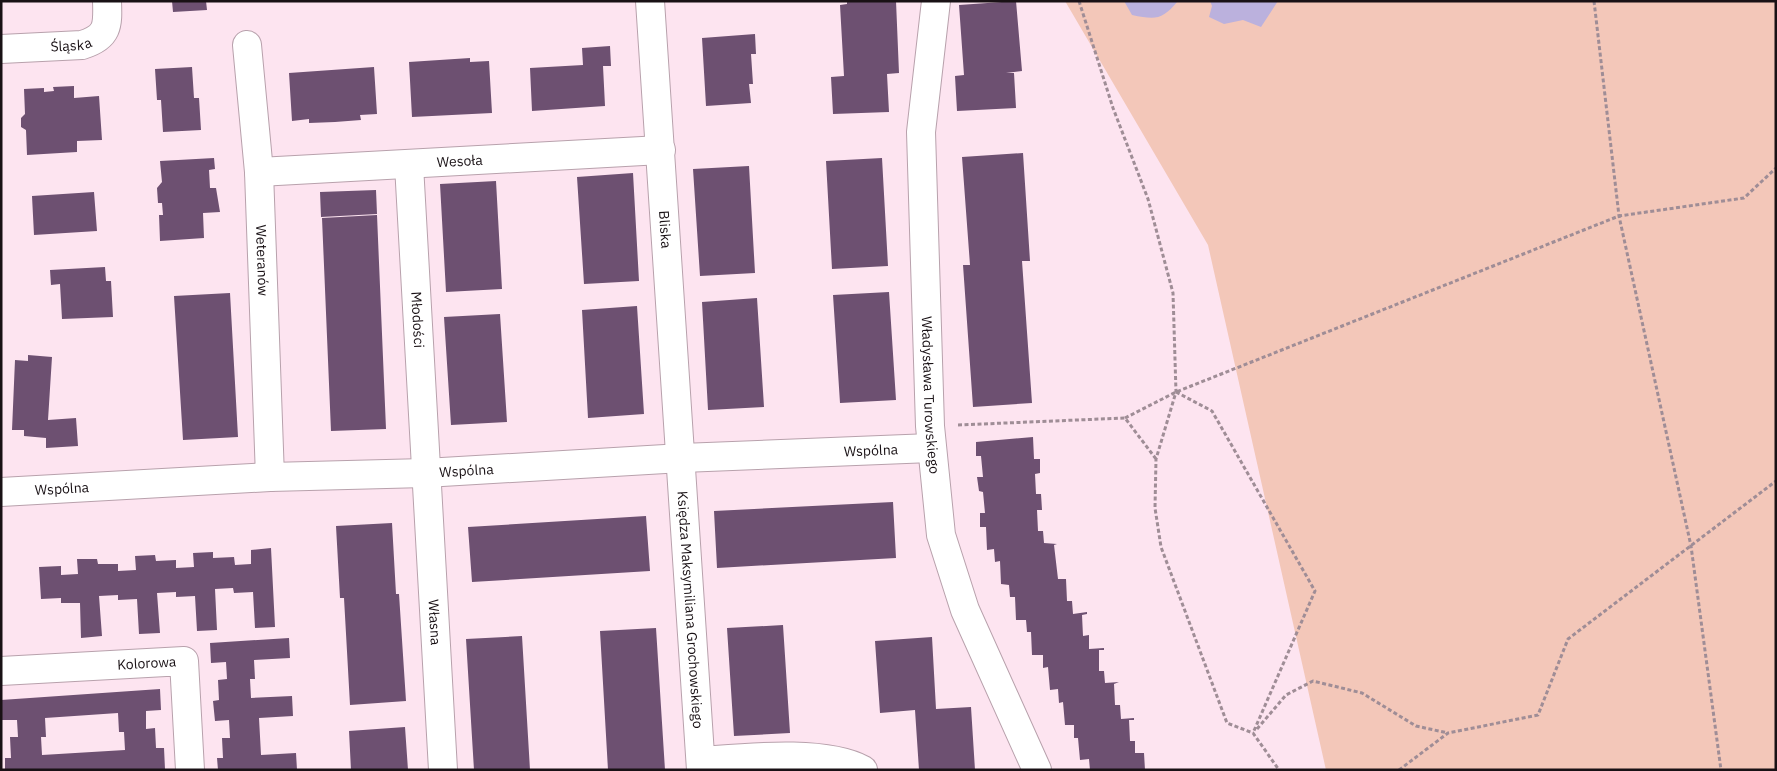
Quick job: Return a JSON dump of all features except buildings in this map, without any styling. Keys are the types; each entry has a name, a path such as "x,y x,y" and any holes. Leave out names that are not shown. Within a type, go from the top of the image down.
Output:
{"street":[{"name":"Śląska","path":"1,49 82,45 90,42 102,36 108,24 107,1"},
{"name":"Bliska","path":"650,1 682,458"},
{"name":"Władysława Turowskiego","path":"936,1 921,132 930,437 941,535 965,610 1037,770"},
{"name":"Weteranów","path":"247,45 259,172 270,477"},
{"name":"Wesoła","path":"259,172 660,150"},
{"name":"Młodości","path":"409,165 425,473"},
{"name":"Wspólna","path":"1,492 270,477 425,473 682,458 930,437"},
{"name":"Księdza Maksymiliana Grochowskiego","path":"682,458 701,765 742,758 829,758 851,764 863,770"},
{"name":"Własna","path":"425,473 443,770"},
{"name":"Kolorowa","path":"1,671 184,661 190,770"}],"path":[{"path":"1079,1 1113,108 1148,199 1173,294 1176,392 1156,459 1155,508 1161,547 1226,723 1253,733 1279,770"},
{"path":"1594,1 1619,216 1691,546 1722,770"},
{"path":"930,437 1125,418 1176,392 1619,216 1744,198 1776,168"},
{"path":"1176,392 1212,411 1315,591 1253,733"},
{"path":"1125,418 1156,459"},
{"path":"1253,733 1286,695 1313,681 1362,693 1416,726 1448,733 1538,715 1568,639 1776,481"},
{"path":"1399,770 1448,733"}],"shaded area":[{"path":"1065,1 1776,1 1776,770 1326,770 1208,245"},
{"path":"1124,1 1178,1 1163,15 1147,18 1132,15"},
{"path":"1210,1 1278,1 1261,27 1243,20 1224,24 1209,17 1212,6"}]}
